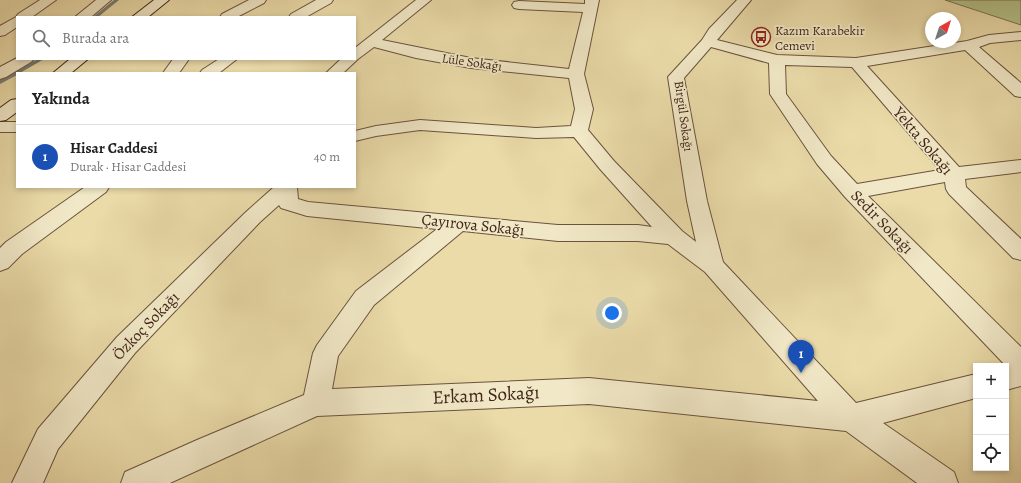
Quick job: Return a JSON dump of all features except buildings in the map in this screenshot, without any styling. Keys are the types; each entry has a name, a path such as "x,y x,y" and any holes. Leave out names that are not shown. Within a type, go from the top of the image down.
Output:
{"street":[{"path":"25,16 49,0"},
{"path":"83,16 104,0"},
{"path":"140,16 162,0"},
{"path":"229,16 259,0"},
{"path":"298,16 326,0"},
{"path":"356,54 424,0"},
{"path":"744,0 714,32 708,42 777,60 856,63 1017,35"},
{"path":"519,5 591,4 576,74 584,109 579,131"},
{"path":"0,32 16,22"},
{"name":"Lüle Sokağı","path":"370,42 416,53 471,63 576,74"},
{"name":"Birgül Sokağı","path":"708,42 676,77 697,201 713,266"},
{"path":"968,44 1021,92"},
{"path":"0,74 24,60"},
{"path":"61,72 79,60"},
{"path":"172,72 180,60"},
{"path":"210,72 228,60"},
{"path":"335,72 349,60"},
{"name":"Sedir Sokağı","path":"777,60 778,94 824,160 852,192 1021,364"},
{"name":"Yekta Sokağı","path":"856,63 954,174 956,189 1021,252"},
{"path":"1004,77 1021,79"},
{"path":"0,116 16,105"},
{"path":"356,136 376,131 420,125 536,133 579,131"},
{"path":"0,127 16,127"},
{"path":"579,131 607,165 674,237 713,266 852,418 943,483"},
{"path":"852,192 954,174 1021,166"},
{"path":"0,262 14,248 97,188"},
{"name":"Özkoç Sokağı","path":"27,483 48,439 126,345 252,217 286,188"},
{"name":"Çayırova Sokağı","path":"287,188 288,203 307,209 558,234 638,233 674,237"},
{"path":"316,402 326,353 365,298 459,223"},
{"path":"1009,377 1021,374"},
{"path":"852,418 973,387"},
{"name":"Erkam Sokağı","path":"136,483 316,402 588,390 852,418"}],"green space":[{"path":"945,0 1021,0 1021,25"}],"waterway":[{"path":"96,16 117,0"},
{"path":"18,72 40,60"},
{"path":"0,82 16,73"}],"place":[{"name":"Kazım Karabekir Cemevi","path":"761,37"},
{"name":"Hisar Caddesi","path":"801,373"}]}
